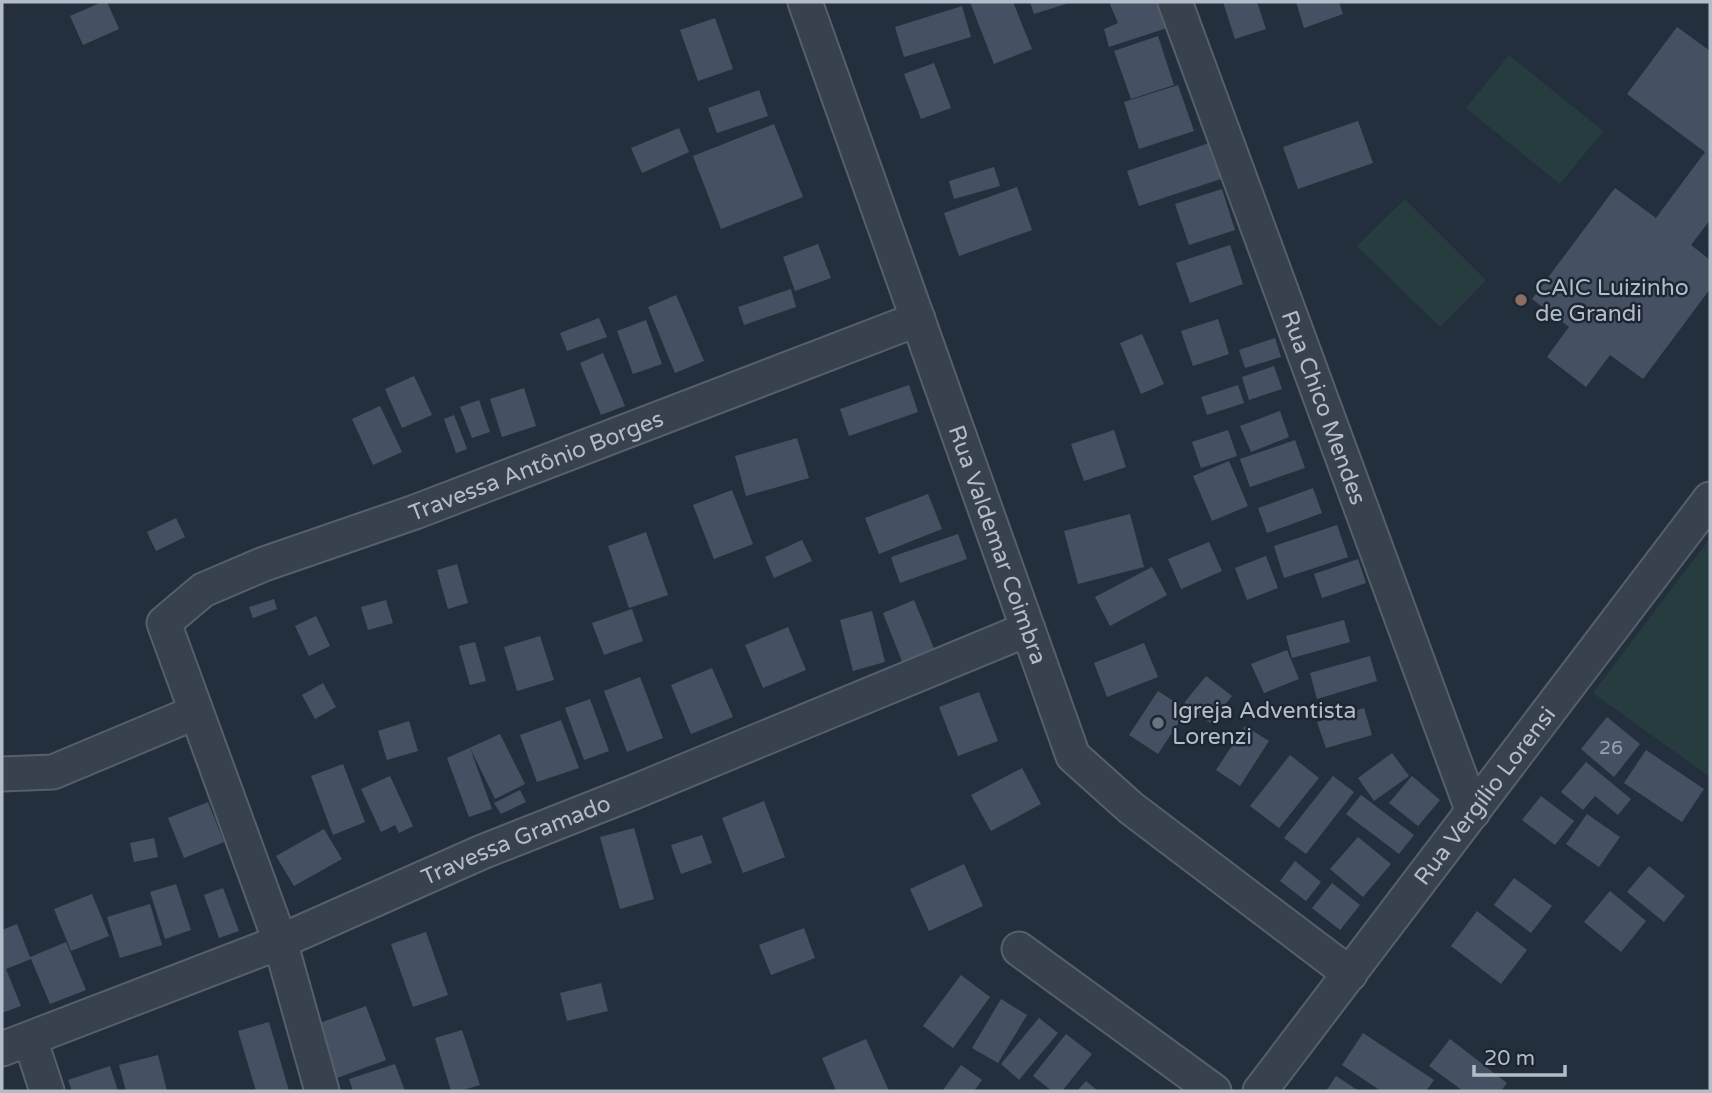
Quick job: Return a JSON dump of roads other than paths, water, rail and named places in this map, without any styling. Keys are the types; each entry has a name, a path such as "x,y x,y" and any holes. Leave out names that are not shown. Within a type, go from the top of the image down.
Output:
{"street":[{"name":"Rua Valdemar Coimbra","path":"805,2 1073,756 1131,808 1350,974"},
{"name":"Rua Chico Mendes","path":"1175,2 1473,813"},
{"name":"Travessa Antônio Borges","path":"196,712 164,623 203,590 264,564 415,512 918,319"},
{"name":"Rua Vergílio Lorensi","path":"1260,1091 1710,499"},
{"name":"Travessa Gramado","path":"16,1044 280,941 482,852 1028,629"},
{"path":"2,775 53,772 196,712 280,941 322,1091"},
{"path":"1019,948 1214,1091"},
{"path":"16,1044 47,1091"}],"place":[{"name":"CAIC Luizinho de Grandi","path":"1521,300"},
{"name":"Igreja Adventista Lorenzi","path":"1158,723"}]}
